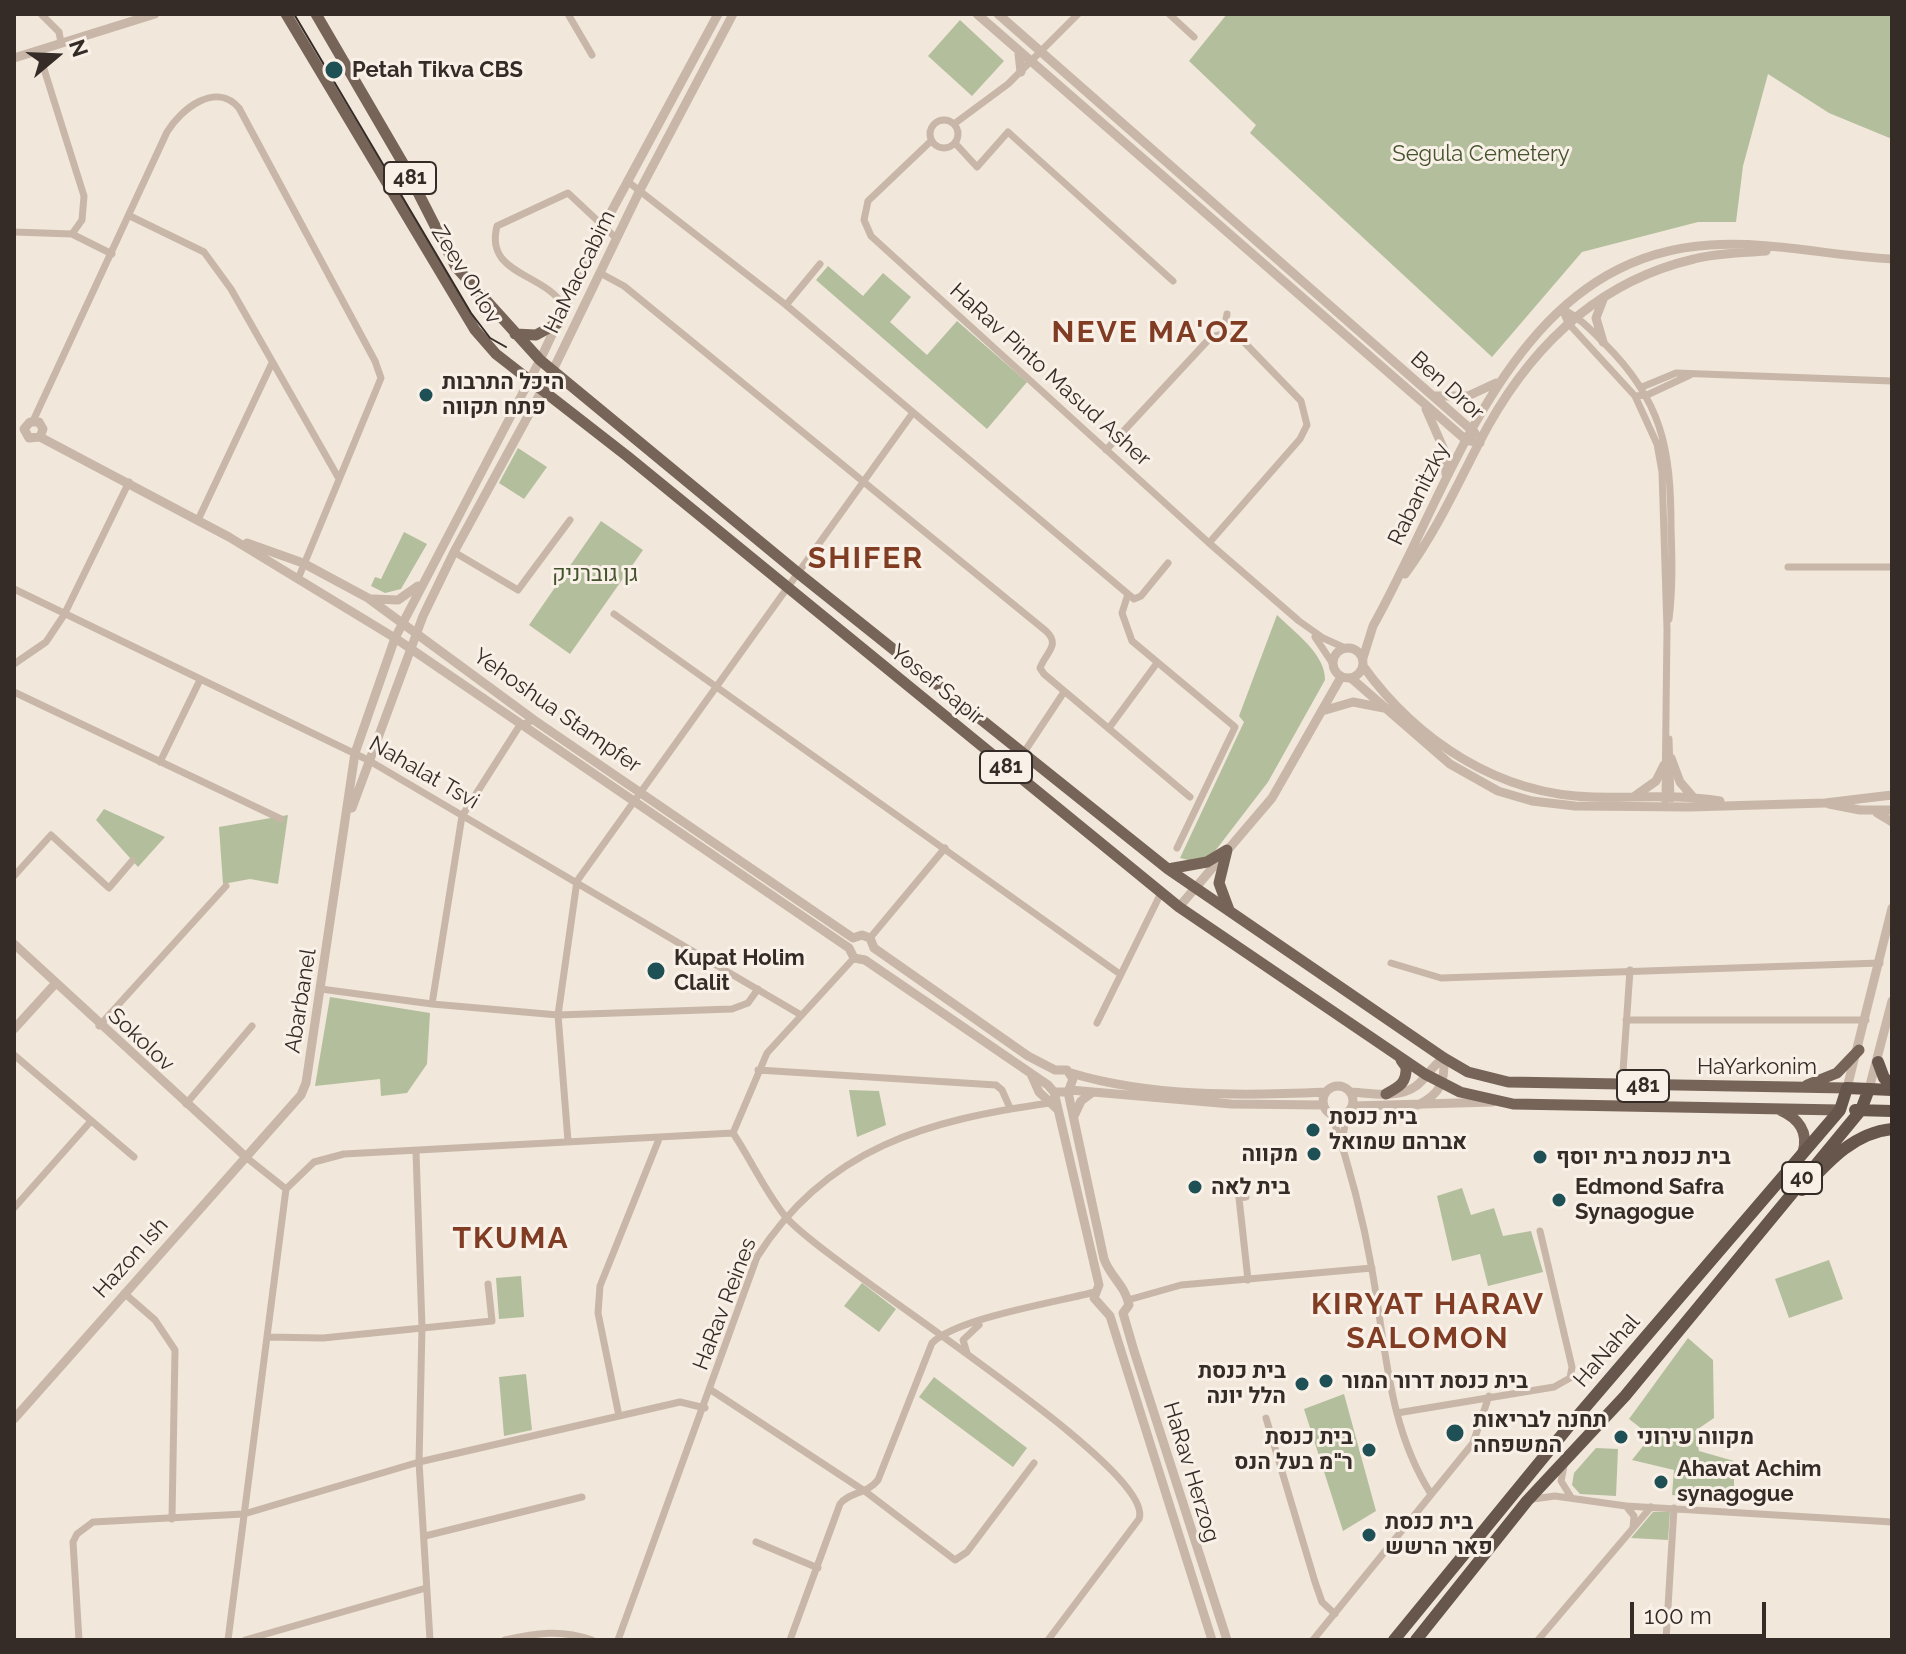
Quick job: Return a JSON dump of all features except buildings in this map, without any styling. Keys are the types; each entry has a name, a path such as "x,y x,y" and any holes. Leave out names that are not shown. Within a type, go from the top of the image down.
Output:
{"highway":[{"path":"1878,1062 1884,1078 1892,1087"},
{"path":"1847,1088 1892,1087"},
{"name":"HaNahal","path":"1394,1640 1570,1425 1840,1110 1847,1088"},
{"name":"HaNahal","path":"1416,1640 1527,1501 1625,1396 1861,1110 1869,1089"},
{"path":"1840,1110 1892,1111"},
{"name":"40","path":"1732,1266 1843,1149 1873,1131 1892,1129"}],"main road":[{"name":"Zeev Orlov","path":"286,14 475,330 496,354 529,378"},
{"name":"Zeev Orlov","path":"316,14 404,165 456,267 515,334 553,370"},
{"path":"515,334 536,335 558,323"},
{"name":"Yosef Sapir","path":"553,370 798,573 1168,869 1444,1058"},
{"name":"Yosef Sapir","path":"529,378 1179,907 1425,1074 1497,1102"},
{"path":"1168,869 1207,862 1227,850"},
{"path":"1227,850 1219,883 1234,917"},
{"path":"1800,1087 1837,1073 1859,1050"},
{"path":"1386,1094 1402,1085 1407,1077 1406,1067 1395,1054"},
{"name":"HaYarkonim","path":"1444,1058 1468,1072 1494,1080 1622,1086 1847,1088"},
{"name":"HaYarkonim","path":"1497,1102 1840,1110"},
{"path":"1772,1107 1788,1113 1800,1125 1805,1140 1803,1152"}],"street":[{"path":"41,14 59,32 61,43"},
{"path":"14,58 153,14"},
{"path":"568,14 592,55"},
{"name":"HaMaccabim","path":"401,621 540,360 627,181 718,14"},
{"name":"HaMaccabim","path":"417,632 454,552 553,370 640,190 733,14"},
{"name":"Ben Dror","path":"977,14 1019,54 1466,440 1480,443"},
{"name":"Ben Dror","path":"998,14 1472,428 1480,443"},
{"path":"954,124 1021,72 1078,14"},
{"path":"1169,14 1194,37"},
{"path":"38,50 84,196 82,220 72,234"},
{"path":"1019,54 1021,72"},
{"path":"24,429 33,421 171,124 194,104 221,97 239,108 380,368 381,378 298,579"},
{"path":"945,119 954,124 958,131 955,143 943,149 931,141 929,132 936,121 945,119"},
{"path":"955,143 977,167 1008,132 1173,281"},
{"name":"HaRav Pinto Masud Asher","path":"931,141 868,201 864,220 871,236 1299,621 1323,638 1348,648"},
{"path":"627,181 786,305 1134,599 1141,596 1168,563"},
{"path":"565,308 552,289 508,267 496,246 497,226 568,193 616,238"},
{"path":"130,216 204,252 231,289 338,477"},
{"path":"14,232 72,234 112,254"},
{"name":"Rabanitzky","path":"1363,662 1373,626 1472,428 1516,356 1562,309 1610,276 1662,254 1708,245 1793,249 1892,259"},
{"name":"Rabanitzky","path":"1394,588 1437,527 1480,443 1525,366 1571,319 1606,295 1641,277 1694,258 1793,249"},
{"path":"786,305 820,264"},
{"path":"600,273 624,286 1053,637 1054,645 1040,668 1064,692 1190,797"},
{"path":"1603,342 1596,318 1606,295"},
{"path":"1562,309 1635,396 1657,444 1662,472 1667,629 1668,800"},
{"path":"1223,334 1227,314"},
{"path":"1571,319 1603,342 1643,386 1666,442 1672,567 1667,629"},
{"path":"1106,450 1198,347 1211,337 1223,334 1242,340 1301,401 1307,425 1300,439 1209,543"},
{"path":"198,520 272,363"},
{"path":"1635,396 1643,386 1664,375 1696,372 1892,381"},
{"path":"1635,396 1647,395 1696,372"},
{"path":"1433,395 1468,396 1499,382"},
{"path":"1422,402 1445,452 1446,480"},
{"path":"568,1141 558,1015 577,881 912,414"},
{"path":"14,424 24,429 29,438 40,437 43,427 33,421"},
{"name":"Yehoshua Stampfer","path":"40,437 229,537 395,638 849,948"},
{"path":"14,664 46,642 64,615 129,482"},
{"path":"454,552 518,590 570,520"},
{"name":"Yehoshua Stampfer","path":"229,537 303,563 368,598 534,720 853,938"},
{"path":"1788,567 1892,567"},
{"path":"368,598 398,600 421,584"},
{"name":"Nahalat Tsvi","path":"14,589 368,760 801,1015"},
{"path":"1128,594 1122,613 1132,641 1235,727 1177,848"},
{"path":"614,614 1117,972"},
{"name":"Abarbanel","path":"247,1158 290,1109 306,1083 355,753 401,621"},
{"name":"HaRav Pinto Masud Asher","path":"1299,621 1333,664"},
{"name":"Rabanitzky","path":"1333,664 1336,654 1348,648 1373,626"},
{"name":"Abarbanel","path":"344,830 417,632"},
{"path":"1348,648 1427,733 1457,756 1503,782 1557,795 1736,803 1825,803 1892,795"},
{"path":"1157,906 1179,907 1272,798 1322,711 1346,678 1363,662"},
{"path":"1109,728 1157,663"},
{"path":"1333,664 1432,750 1498,791 1551,804 1693,797 1736,803"},
{"path":"160,762 200,680"},
{"path":"14,692 281,819"},
{"path":"1011,772 1064,692"},
{"path":"1322,711 1353,702 1387,709"},
{"path":"432,1004 462,816 520,725 534,720"},
{"path":"1633,797 1656,781 1668,761"},
{"path":"1668,761 1693,797"},
{"path":"1825,803 1892,810"},
{"path":"1870,810 1892,822"},
{"path":"14,876 51,835 109,888 132,861"},
{"path":"733,1133 767,1053 801,1015 860,959 945,848"},
{"path":"99,1026 226,886"},
{"path":"1097,1023 1161,893"},
{"path":"1847,1088 1859,1050 1892,908"},
{"path":"1055,1070 1000,1039 862,935 853,938 849,948 860,959 1051,1088 1231,1104 1323,1105 1332,1115 1342,1144 1372,1268 1390,1387 1397,1413 1412,1464 1431,1494"},
{"name":"Sokolov","path":"14,944 99,1026 247,1158"},
{"path":"1391,963 1441,978 1880,963"},
{"path":"1863,963 1877,975"},
{"path":"1622,1086 1630,970"},
{"path":"14,1029 55,984"},
{"path":"321,989 432,1004 558,1015 732,1009 748,1003 758,989"},
{"path":"1869,1089 1892,1001"},
{"path":"1626,1020 1866,1020"},
{"path":"186,1104 252,1026"},
{"path":"14,1055 134,1157"},
{"path":"1051,1088 1049,1076 1063,1068 1097,1081 1234,1093 1326,1092 1337,1086 1350,1092 1386,1094 1414,1088 1444,1058"},
{"path":"1418,1105 1432,1098 1443,1083 1444,1058"},
{"path":"758,1070 996,1085 1002,1090 1010,1108"},
{"path":"1071,1073 1073,1083 1069,1091 1073,1119 1104,1259 1115,1280 1123,1286 1128,1300 1123,1313 1110,1316"},
{"path":"1031,1074 1039,1092 1059,1112"},
{"name":"HaRav Herzog","path":"1051,1088 1059,1112 1097,1289 1096,1303 1110,1316 1212,1640"},
{"path":"1073,1119 1081,1101 1093,1092"},
{"path":"1323,1105 1326,1092"},
{"path":"1342,1144 1350,1110 1350,1092"},
{"name":"HaYarkonim","path":"1350,1110 1497,1102"},
{"name":"HaRav Reines","path":"618,1640 705,1408 757,1257 785,1217 843,1164 880,1145 940,1125 1010,1108 1050,1103"},
{"path":"1332,1115 1350,1110"},
{"path":"14,1208 91,1121"},
{"path":"228,1640 286,1189 314,1162 329,1156 733,1133"},
{"path":"733,1133 785,1217 1096,1454 1130,1488 1140,1505 1139,1519 1048,1640"},
{"path":"619,1416 598,1313 600,1286 659,1139"},
{"path":"416,1152 422,1327 419,1462 430,1640"},
{"path":"247,1158 286,1189"},
{"name":"Hazon Ish","path":"14,1419 124,1292 247,1158"},
{"path":"1246,1197 1239,1198 1248,1280"},
{"path":"1397,1413 1554,1387 1570,1378 1572,1367 1540,1231"},
{"path":"1128,1300 1181,1285 1372,1268"},
{"path":"790,1640 840,1504 844,1499 866,1492 878,1480 929,1349 943,1335 985,1319 1097,1289 1115,1280"},
{"path":"267,1337 323,1338 492,1321 488,1284"},
{"path":"124,1292 155,1320 175,1350 172,1519"},
{"name":"HaRav Herzog","path":"1123,1313 1177,1494 1227,1640"},
{"path":"968,1355 963,1340 985,1319"},
{"name":"Hazon Ish","path":"14,1428 45,1384"},
{"path":"711,1390 866,1492 950,1559 958,1559 967,1552 1034,1463"},
{"path":"1313,1640 1473,1443 1489,1396"},
{"path":"79,1640 73,1542 77,1534 93,1522 244,1514 419,1462 619,1416 680,1402 705,1408"},
{"path":"1266,1418 1322,1602 1335,1614"},
{"path":"1567,1457 1561,1481 1573,1499"},
{"path":"1527,1501 1540,1496 1626,1506 1892,1522"},
{"path":"425,1536 582,1497"},
{"path":"1626,1506 1634,1516 1632,1529"},
{"path":"1538,1640 1651,1507"},
{"path":"1666,1640 1674,1508"},
{"path":"756,1542 818,1568"},
{"path":"245,1640 426,1588"},
{"path":"505,1640 538,1632 568,1632 592,1640"}],"green space":[{"name":"Segula Cemetery","path":"1227,14 1892,14 1892,139 1829,113 1768,74 1743,166 1736,222 1698,222 1582,252 1492,357 1250,133 1256,125 1189,61"},
{"path":"960,20 1004,61 972,96 928,56"},
{"path":"828,266 863,296 883,273 911,297 890,322 927,355 957,321 1027,382 987,429 816,280"},
{"path":"518,448 547,467 524,499 499,483"},
{"name":"גן גוברניק","path":"601,521 643,550 570,654 529,625"},
{"path":"404,532 427,544 401,589 385,593 371,586 375,577 381,579"},
{"path":"1277,615 1314,652 1324,670 1325,680 1268,782 1212,855 1193,861 1180,858 1244,722 1239,716"},
{"path":"104,809 165,837 138,867 96,820"},
{"path":"288,815 278,884 250,879 223,884 219,827"},
{"path":"330,997 430,1013 427,1064 407,1093 381,1096 380,1079 315,1086"},
{"path":"849,1090 879,1091 886,1125 857,1137"},
{"path":"1462,1188 1471,1215 1494,1208 1503,1236 1531,1231 1543,1272 1488,1286 1480,1254 1452,1261 1437,1196"},
{"path":"1829,1260 1843,1299 1789,1318 1775,1279"},
{"path":"521,1276 524,1317 499,1319 496,1278"},
{"path":"862,1283 896,1309 879,1332 844,1306"},
{"path":"1688,1338 1713,1360 1714,1418 1695,1431 1699,1451 1734,1461 1734,1499 1672,1495 1674,1470 1632,1460 1651,1436 1629,1419"},
{"path":"526,1374 532,1430 504,1436 499,1377"},
{"path":"934,1377 1027,1448 1013,1467 919,1397"},
{"path":"1344,1394 1376,1511 1343,1531 1304,1409"},
{"path":"1596,1448 1618,1449 1616,1496 1580,1494 1572,1485 1574,1473"},
{"path":"1653,1512 1670,1512 1668,1540 1631,1538"}],"tram line":[{"path":"294,14 471,313 490,338 506,347"}],"place":[{"name":"Petah Tikva CBS","path":"334,70"},
{"name":"היכל התרבות פתח תקווה","path":"426,395"},
{"name":"Kupat Holim Clalit","path":"656,971"},
{"name":"בית כנסת אברהם שמואל","path":"1313,1130"},
{"name":"מקווה","path":"1314,1154"},
{"name":"בית כנסת בית יוסף","path":"1540,1157"},
{"name":"בית לאה","path":"1195,1187"},
{"name":"Edmond Safra Synagogue","path":"1559,1200"},
{"name":"בית כנסת דרור המור","path":"1326,1381"},
{"name":"בית כנסת הלל יונה","path":"1302,1384"},
{"name":"תחנה לבריאות המשפחה","path":"1455,1433"},
{"name":"מקווה עירוני","path":"1621,1437"},
{"name":"בית כנסת ר\"מ בעל הנס","path":"1369,1450"},
{"name":"Ahavat Achim synagogue","path":"1661,1482"},
{"name":"בית כנסת פאר הרשש","path":"1369,1535"}],"district":[{"name":"NEVE MA'OZ","path":"1151,333"},
{"name":"SHIFER","path":"866,559"},
{"name":"TKUMA","path":"511,1239"},
{"name":"KIRYAT HARAV SALOMON","path":"1428,1322"}]}
